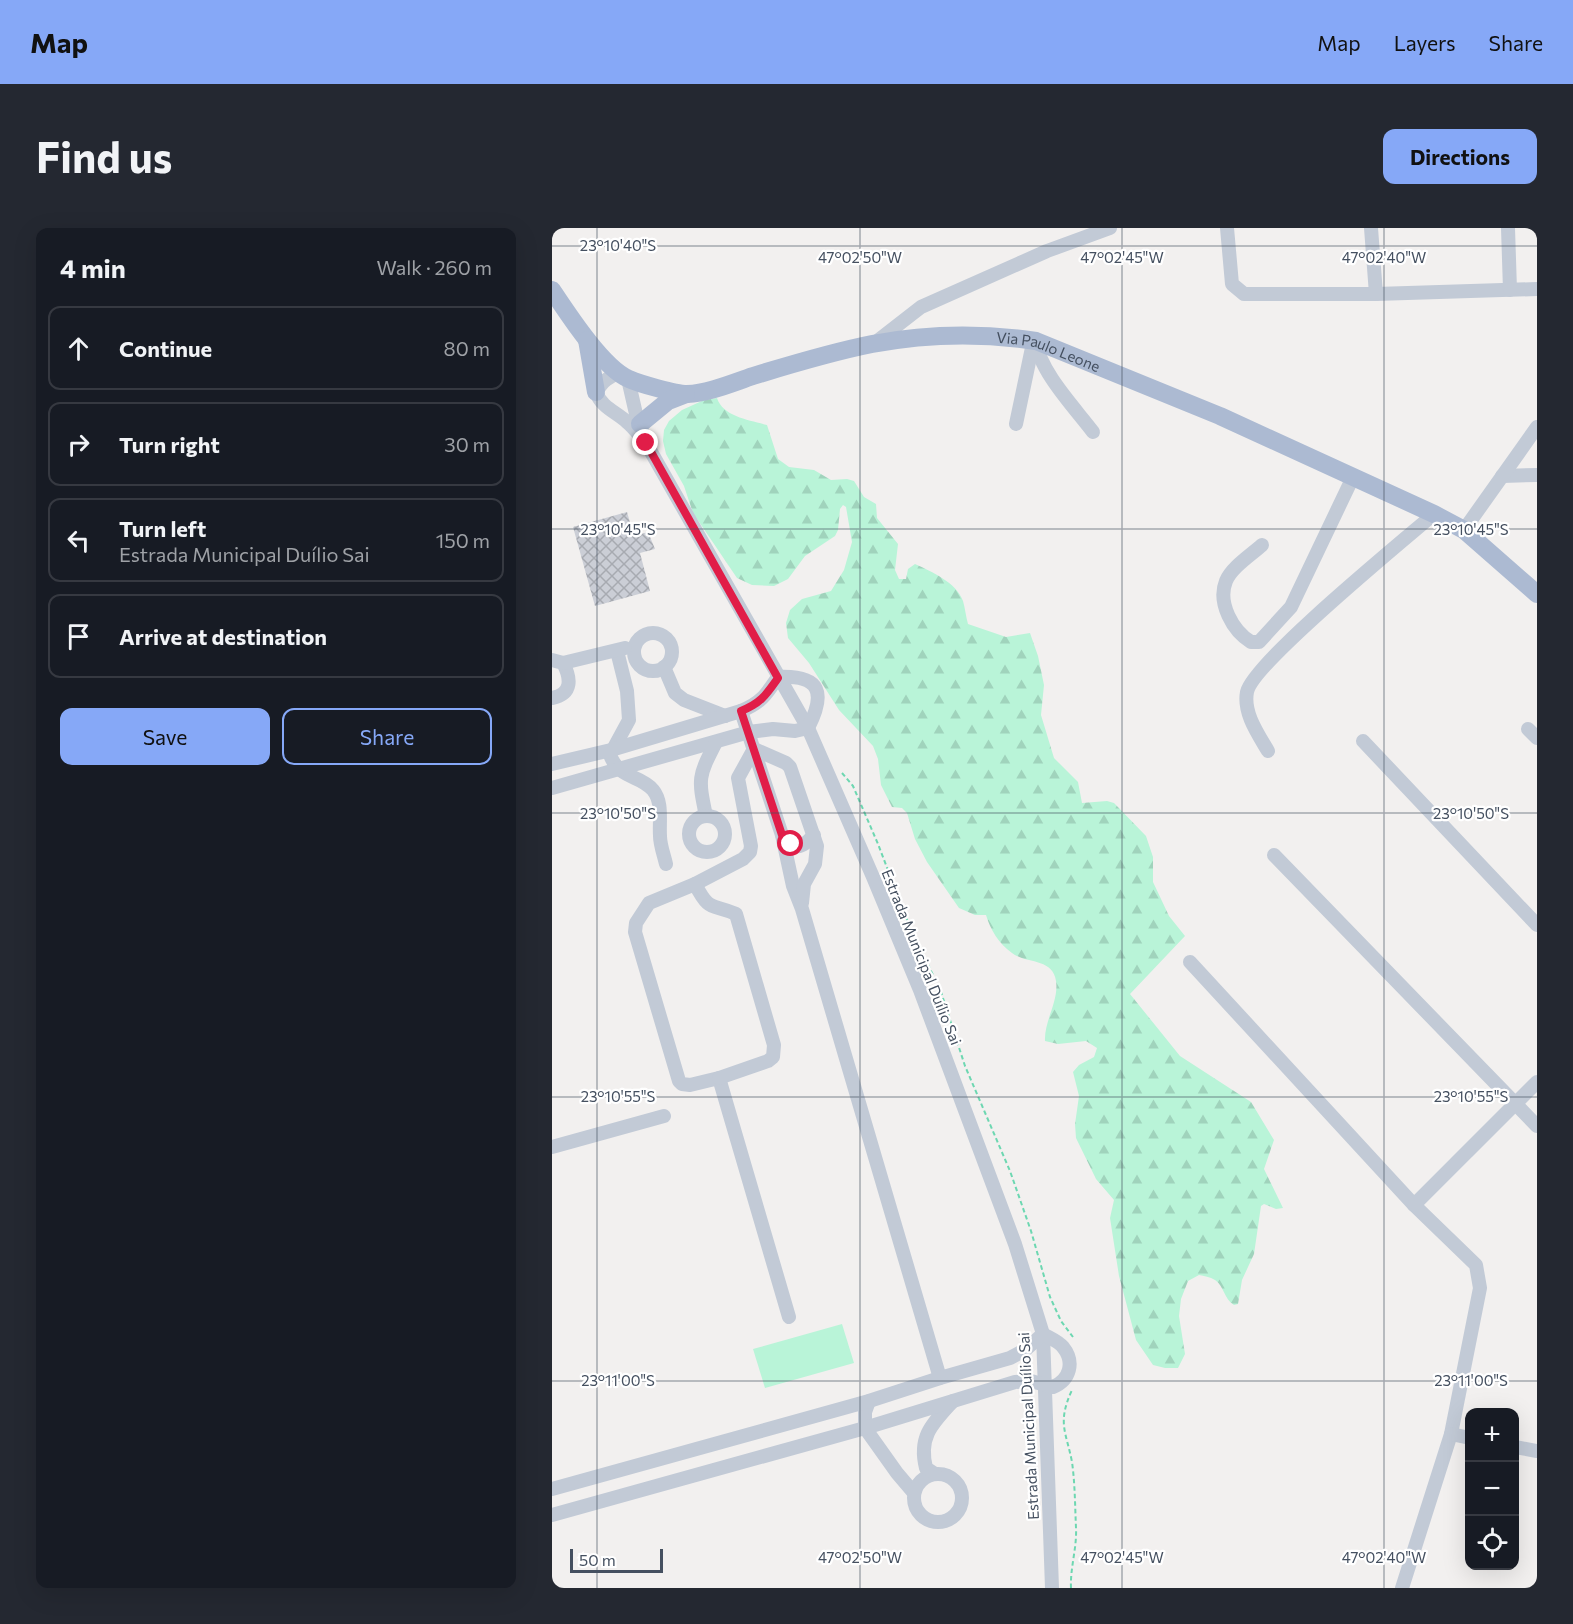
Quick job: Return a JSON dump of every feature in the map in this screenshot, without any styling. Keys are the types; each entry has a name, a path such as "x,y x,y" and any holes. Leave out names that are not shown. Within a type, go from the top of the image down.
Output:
{"main road":[{"path":"552,290 587,340 624,376"},
{"name":"Via Paulo Leone","path":"624,376 686,394 813,358 873,344 966,336 1035,341 1220,416 1434,514 1464,530 1537,594"},
{"path":"587,340 596,392"},
{"path":"640,424 668,401 686,394"}],"street":[{"path":"873,344 921,307 1047,251 1110,228"},
{"path":"1227,228 1232,284 1244,294 1376,294 1537,289"},
{"path":"1371,228 1376,294"},
{"path":"1508,228 1510,290"},
{"path":"1016,424 1035,341"},
{"path":"1035,341 1043,365 1093,432"},
{"path":"624,376 607,377 596,392 602,403 632,426 646,443"},
{"name":"Estrada Municipal Duílio Sai","path":"624,376 646,443 808,728 920,990 1015,1244 1043,1334 1052,1588"},
{"path":"611,409 620,408 631,399"},
{"path":"1464,530 1537,427"},
{"path":"1502,476 1537,475"},
{"path":"1262,545 1233,572 1226,581 1224,590 1226,607 1233,626 1251,642 1259,642 1282,620 1291,607 1353,477"},
{"path":"1268,752 1252,724 1247,703 1247,693 1256,674 1323,611 1434,514"},
{"path":"552,698 559,697 567,690 570,680 557,661 617,651 635,644 647,634 661,635 671,646 672,654 664,667 651,671 644,669 635,657 635,644"},
{"path":"617,651 627,691 629,720 610,755 619,770 647,786 655,794 660,806 660,838 666,864"},
{"path":"664,667 675,693 684,700 725,716"},
{"path":"552,764 611,750 741,711 756,705 778,678 805,679 818,692 817,710 808,728 795,731 773,729 749,732 552,788"},
{"path":"741,711 782,835 793,886 802,909 939,1378"},
{"path":"1363,741 1537,925"},
{"path":"706,816 699,785 702,769 716,742"},
{"path":"754,749 790,767 813,835 817,854 815,864 804,884 802,909"},
{"path":"695,884 710,905 736,914 774,1045 773,1057 768,1061 719,1078 690,1085 679,1081 635,932 636,923 649,903 695,884 743,859 750,852 751,846 738,778 754,749"},
{"path":"764,780 775,758"},
{"path":"782,835 791,844 800,847 804,846 813,835"},
{"path":"1274,855 1537,1126"},
{"path":"1190,962 1414,1205 1476,1264 1480,1288 1451,1434 1402,1588"},
{"path":"719,1078 789,1317"},
{"path":"1414,1205 1537,1082"},
{"path":"552,1147 664,1116"},
{"path":"552,1489 869,1401 1010,1358 1025,1350 1043,1334 1062,1346 1067,1354 1069,1372 1065,1380 1053,1387 1031,1382 1015,1382 865,1428 552,1515"},
{"path":"988,1364 996,1387"},
{"path":"935,1474 926,1468 922,1452 927,1434 954,1400"},
{"path":"869,1401 865,1412 865,1428 914,1493"},
{"path":"1451,1434 1465,1436"},
{"path":"1519,1448 1537,1451"},
{"path":"935,1474 954,1479 963,1497 956,1515 939,1523 929,1521 921,1515 915,1506 914,1493 918,1484 926,1477 935,1474"},
{"path":"575,1483 571,1495 575,1508"}],"green space":[{"path":"717,398 725,410 731,414 767,425 778,459 789,467 814,470 831,480 854,481 864,497 876,504 877,518 898,544 895,570 899,579 906,579 908,569 915,564 943,578 955,588 963,601 968,624 1006,637 1030,633 1044,685 1041,715 1054,758 1078,782 1082,803 1107,801 1114,803 1146,836 1153,857 1153,882 1169,916 1185,936 1130,994 1180,1056 1251,1102 1274,1140 1264,1169 1283,1208 1276,1209 1264,1204 1261,1206 1254,1254 1242,1280 1238,1304 1234,1305 1231,1302 1213,1279 1199,1275 1188,1281 1181,1299 1179,1316 1185,1354 1178,1368 1153,1365 1136,1340 1119,1276 1110,1218 1114,1200 1096,1179 1076,1138 1075,1124 1079,1096 1073,1072 1079,1065 1094,1057 1097,1048 1086,1041 1058,1044 1045,1041 1055,996 1054,974 1050,968 1018,956 1007,949 996,936 986,915 975,915 959,908 927,862 915,839 907,813 902,808 892,807 881,785 878,759 873,746 839,710 809,663 788,638 786,623 790,610 802,599 831,591 844,570 852,542 846,507 843,505 840,509 838,530 835,536 805,556 788,579 774,586 752,585 737,578 693,513 684,486 666,454 663,441 664,430 669,421 682,410 704,400"},
{"path":"842,1324 854,1363 765,1388 753,1349"}],"building":[{"path":"627,512 634,536 648,532 655,549 640,553 650,591 595,606 573,527"}],"route":[{"path":"646,443 778,678 766,696 756,705 741,711 782,835 791,844"}]}
